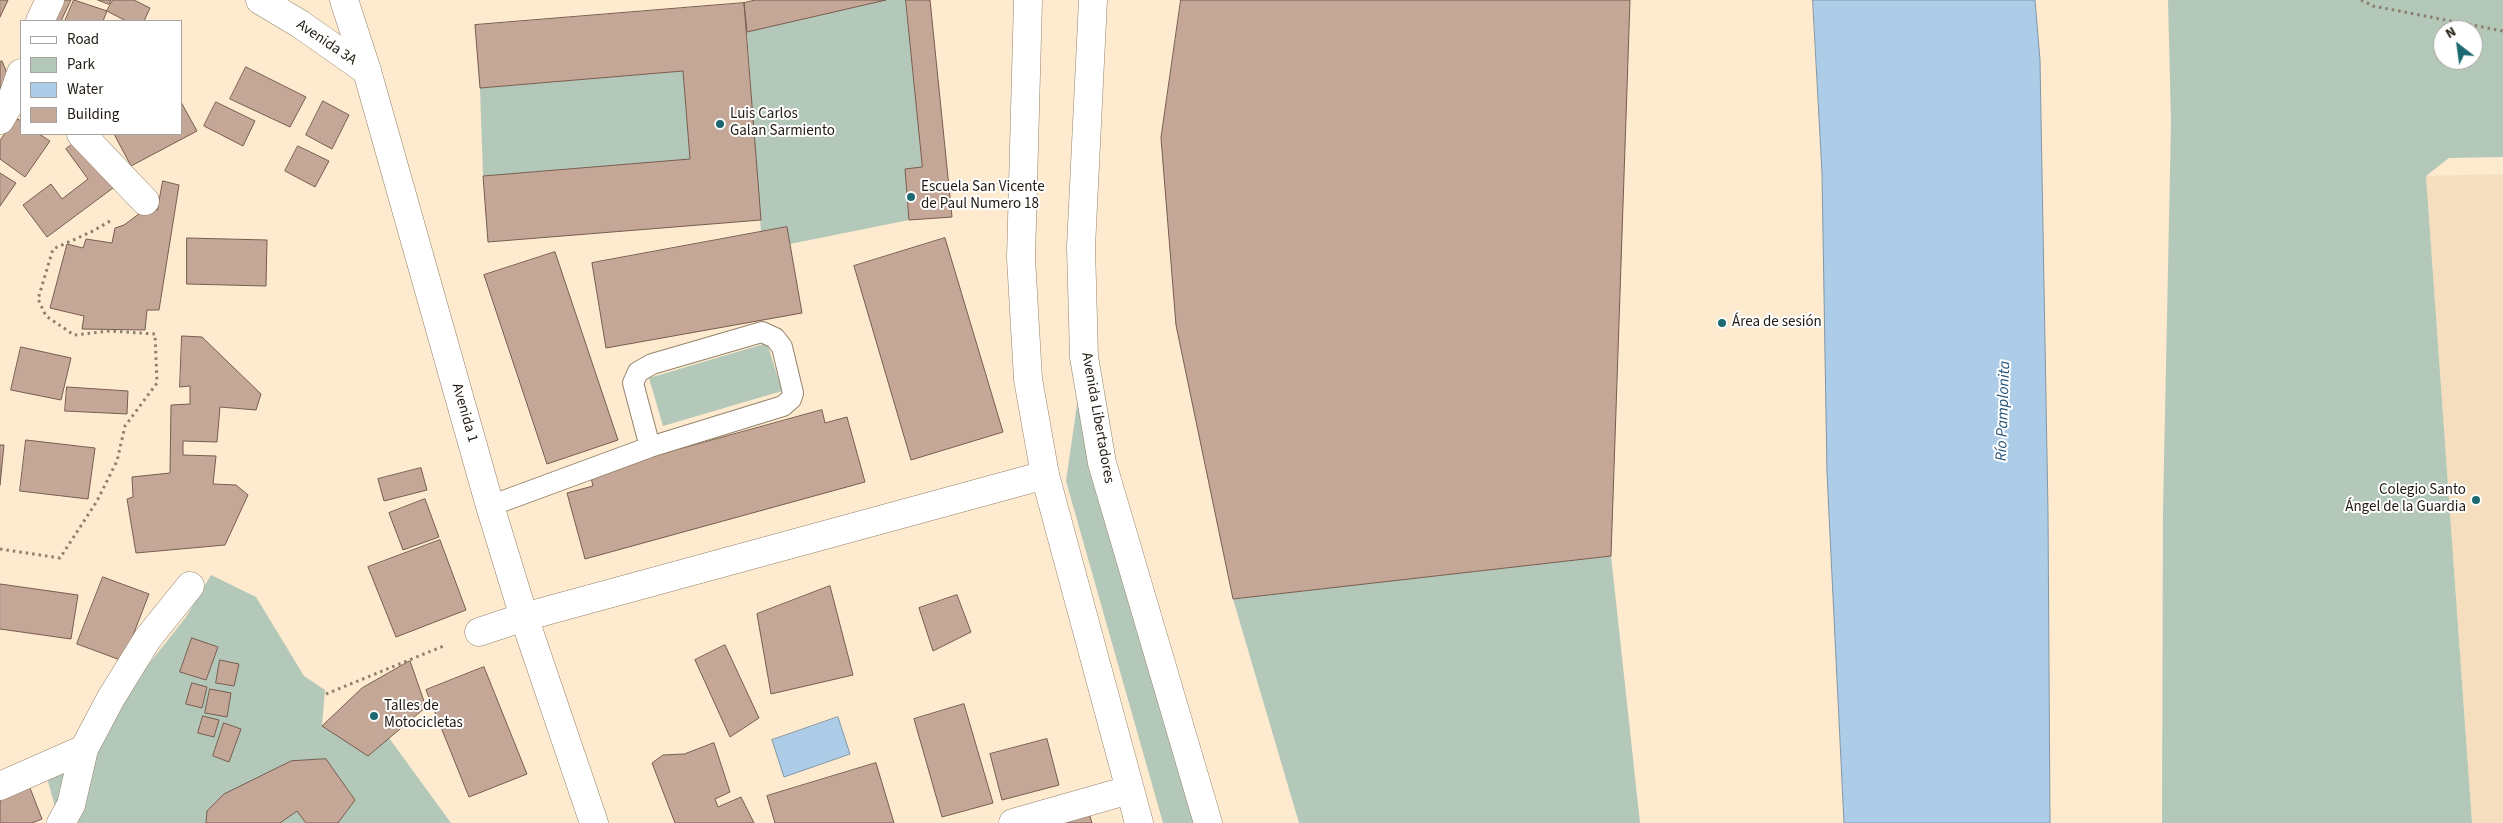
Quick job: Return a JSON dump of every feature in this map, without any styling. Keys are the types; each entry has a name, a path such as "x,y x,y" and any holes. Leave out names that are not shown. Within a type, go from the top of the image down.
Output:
{"street":[{"path":"40,20 50,0"},
{"name":"Avenida 3A","path":"260,0 300,24 367,71"},
{"name":"Avenida 1","path":"344,0 367,71 490,506 524,617 594,823"},
{"path":"1028,0 1021,258 1028,379 1045,475 1139,823"},
{"name":"Avenida Libertadores","path":"1093,0 1081,237 1084,357 1102,463 1208,823"},
{"path":"0,120 12,99 20,76"},
{"path":"82,135 145,201"},
{"path":"479,632 524,617 1045,475"},
{"path":"61,823 71,805 84,749 110,698 148,638 190,586"},
{"path":"0,786 84,749"},
{"path":"1013,823 1129,790"}],"lane":[{"path":"490,506 650,447 782,406 791,399 793,393 782,347 775,338 762,332 652,364 638,372 632,384 650,447"}],"path":[{"path":"2361,0 2374,6 2503,31"},
{"path":"0,549 60,558 97,501 117,461 125,426 158,383 155,334 110,331 74,335 46,316 38,299 52,248 91,232 145,201"},
{"path":"326,694 479,632"}],"shaded area":[{"name":"Colegio Santo Ángel de la Guardia","path":"2503,174 2503,823 2472,823 2426,176"}],"green space":[{"path":"886,0 906,0 922,167 905,170 909,220 790,244 787,227 761,232 747,32"},
{"path":"2168,0 2503,0 2503,157 2449,158 2426,176 2472,823 2162,823 2163,510 2171,122"},
{"path":"683,71 690,159 483,176 480,88"},
{"path":"767,343 782,391 663,426 649,378"},
{"path":"1083,363 1206,823 1163,823 1066,481"},
{"path":"1611,556 1640,823 1299,823 1233,599"},
{"path":"211,575 256,597 304,676 325,690 322,726 389,738 451,823 56,823 56,810 47,778 107,717 186,617"}],"water":[{"name":"Río Pamplonita","path":"1813,0 2035,0 2040,60 2048,512 2050,823 1844,823 1827,473 1822,173"},
{"path":"838,717 850,754 784,777 772,740"}],"building":[{"path":"0,0 8,0 0,17"},
{"path":"51,0 71,0 61,20 41,20"},
{"path":"74,0 107,11 103,20 65,20"},
{"path":"98,0 111,0 109,4"},
{"path":"113,0 134,0 150,8 144,20 124,20 107,11"},
{"path":"756,0 886,0 747,32 744,3"},
{"path":"906,0 930,0 952,217 909,220 905,169 922,167"},
{"path":"1181,0 1630,0 1611,556 1233,599 1176,325 1161,138"},
{"name":"Luis Carlos Galan Sarmiento","path":"744,3 761,220 488,242 483,176 690,159 683,71 480,88 475,25"},
{"path":"2,61 11,83 0,88 0,62"},
{"path":"246,67 306,97 290,127 230,99"},
{"path":"323,101 349,115 332,149 306,135"},
{"path":"216,102 255,121 243,146 204,126"},
{"path":"182,104 197,131 131,166 115,135 182,135"},
{"path":"16,118 20,120 20,135 41,135 50,141 25,177 0,159 0,141"},
{"path":"82,137 117,185 47,237 23,205 51,184 62,199 88,179 66,149"},
{"path":"298,146 329,161 315,187 285,171"},
{"path":"0,173 16,183 0,206"},
{"path":"163,181 179,185 159,310 147,310 145,330 82,329 84,316 50,308 67,244 83,248 86,239 112,243 115,228 124,225 147,208 157,210"},
{"path":"787,227 802,313 606,348 592,263"},
{"path":"187,238 267,240 266,286 187,284"},
{"path":"945,238 1003,432 911,460 854,266"},
{"path":"555,252 618,440 547,464 484,275"},
{"path":"182,336 202,337 261,394 256,410 220,407 217,442 183,441 183,455 216,456 213,484 236,485 248,495 225,545 136,553 127,499 133,497 132,477 170,473 171,405 190,404 190,386 180,387"},
{"path":"21,347 71,358 61,400 11,390"},
{"path":"67,387 128,391 127,414 65,411"},
{"path":"822,410 825,423 847,417 865,482 585,559 567,493 593,486 590,474"},
{"path":"26,440 95,448 88,499 20,491"},
{"path":"0,445 4,445 0,485"},
{"path":"421,468 427,490 384,501 378,479"},
{"path":"425,499 439,537 403,550 389,513"},
{"path":"440,540 466,610 396,637 368,567"},
{"path":"103,577 149,594 123,661 77,644"},
{"path":"0,584 78,595 71,639 0,629"},
{"path":"830,586 853,675 771,694 757,614"},
{"path":"957,595 971,632 933,651 919,608"},
{"path":"192,638 218,647 206,680 180,672"},
{"path":"725,645 759,718 730,737 695,660"},
{"path":"220,660 239,664 234,686 216,683"},
{"name":"Talles de Motocicletas","path":"410,661 426,707 368,756 322,726 362,688"},
{"path":"484,667 527,774 469,797 426,690"},
{"path":"192,683 207,687 202,708 186,704"},
{"path":"210,689 231,693 227,717 205,713"},
{"path":"964,704 993,803 942,817 914,719"},
{"path":"203,716 219,720 214,737 198,733"},
{"path":"224,723 241,729 229,762 213,756"},
{"path":"1047,739 1059,785 1002,800 990,754"},
{"path":"714,743 730,792 715,799 718,807 741,797 754,823 675,823 652,763 663,755 684,754"},
{"path":"326,759 355,800 338,823 306,823 297,811 280,823 206,823 207,811 224,794 291,761"},
{"path":"876,763 894,823 775,823 767,796"},
{"path":"30,788 42,819 32,823 0,823 0,799"},
{"path":"1089,813 1092,823 1059,823"}],"place":[{"name":"Luis Carlos Galan Sarmiento","path":"720,124"},
{"name":"Escuela San Vicente de Paul Numero 18","path":"911,197"},
{"name":"Área de sesión","path":"1722,323"},
{"name":"Colegio Santo Ángel de la Guardia","path":"2476,500"},
{"name":"Talles de Motocicletas","path":"374,716"}]}
